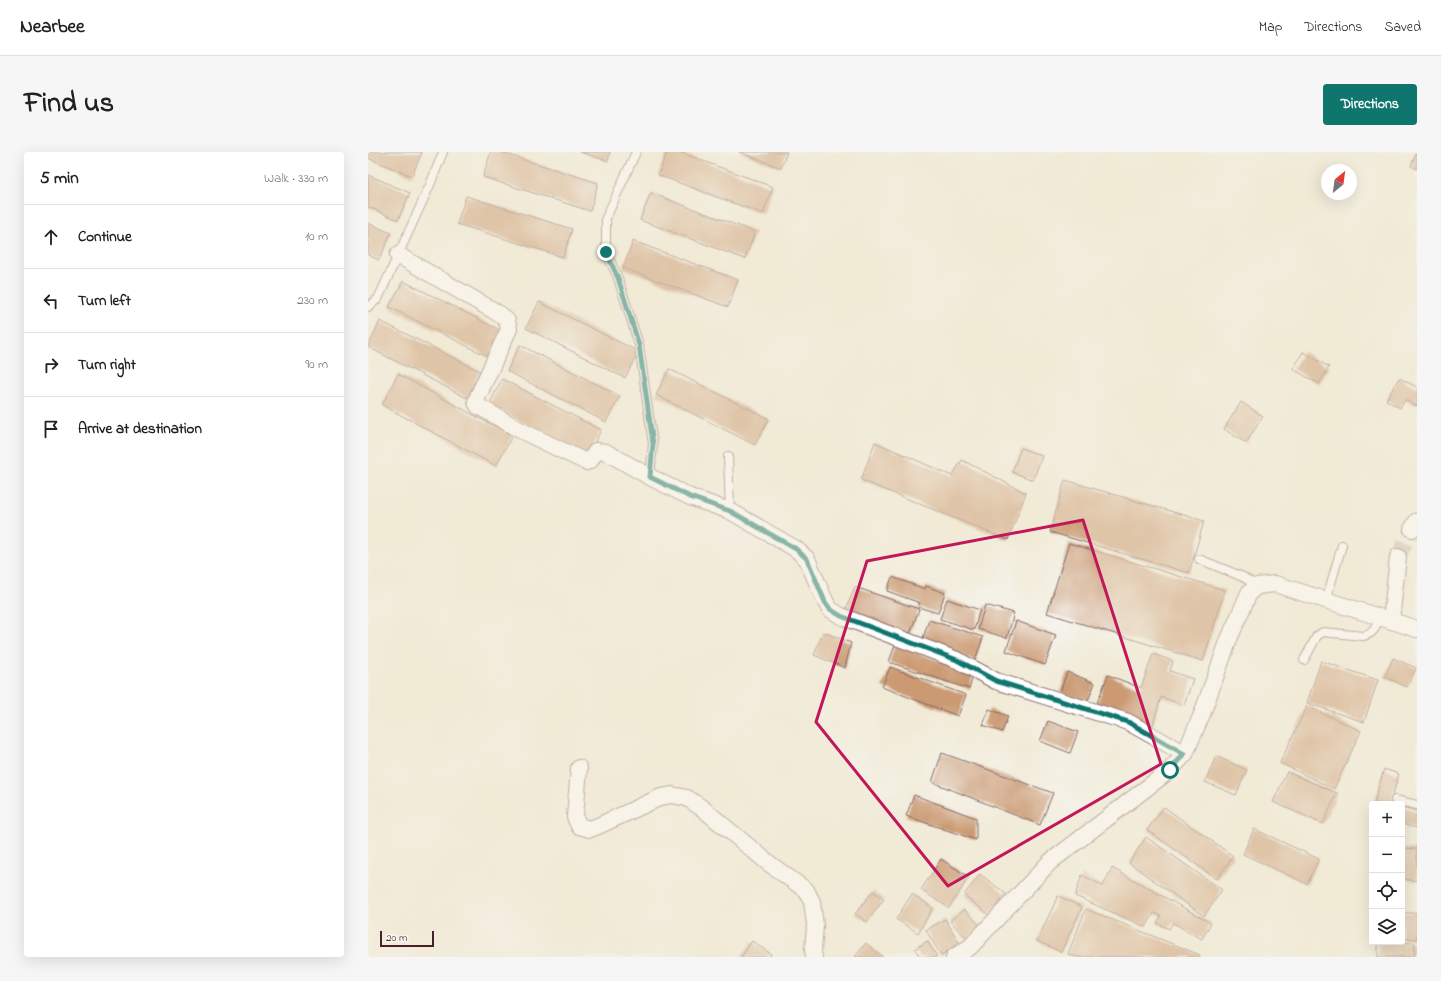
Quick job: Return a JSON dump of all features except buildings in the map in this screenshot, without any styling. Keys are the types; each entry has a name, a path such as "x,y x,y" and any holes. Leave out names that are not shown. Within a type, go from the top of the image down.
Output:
{"street":[{"path":"398,255 501,315 507,321 509,329 478,396 476,402 478,406 520,430 586,462 590,461 596,451 606,452 650,477 690,497 730,511 796,549 807,559 825,602 830,609 841,616 957,660 996,681 1128,722 1184,754"},
{"path":"1385,620 1398,557"},
{"path":"954,957 970,947 1050,862 1170,770 1184,754 1202,714 1228,639 1249,593 1257,586 1275,584 1417,629"},
{"path":"579,768 575,817 579,826 590,829 661,797 672,795 687,798 702,808 806,890 812,902 815,925 814,957"}],"lane":[{"path":"368,307 378,299 443,152"},
{"path":"636,152 606,218 606,252 618,278 639,345 653,444 650,477"},
{"path":"728,456 730,511"},
{"path":"1326,601 1342,545"},
{"path":"1199,559 1243,577 1257,586"},
{"path":"1304,660 1320,633 1323,632 1363,636 1368,635 1374,632 1385,620"},
{"path":"1395,800 1417,805"}],"highlighted area":[{"path":"1083,520 1161,764 948,886 816,722 867,561"}],"tunnel":[{"path":"1398,557 1412,529"}],"route":[{"path":"606,252 618,278 639,345 653,444 650,477 690,497 730,511 796,549 807,559 825,602 830,609 841,616 957,660 996,681 1128,722 1184,754 1170,770"}]}
